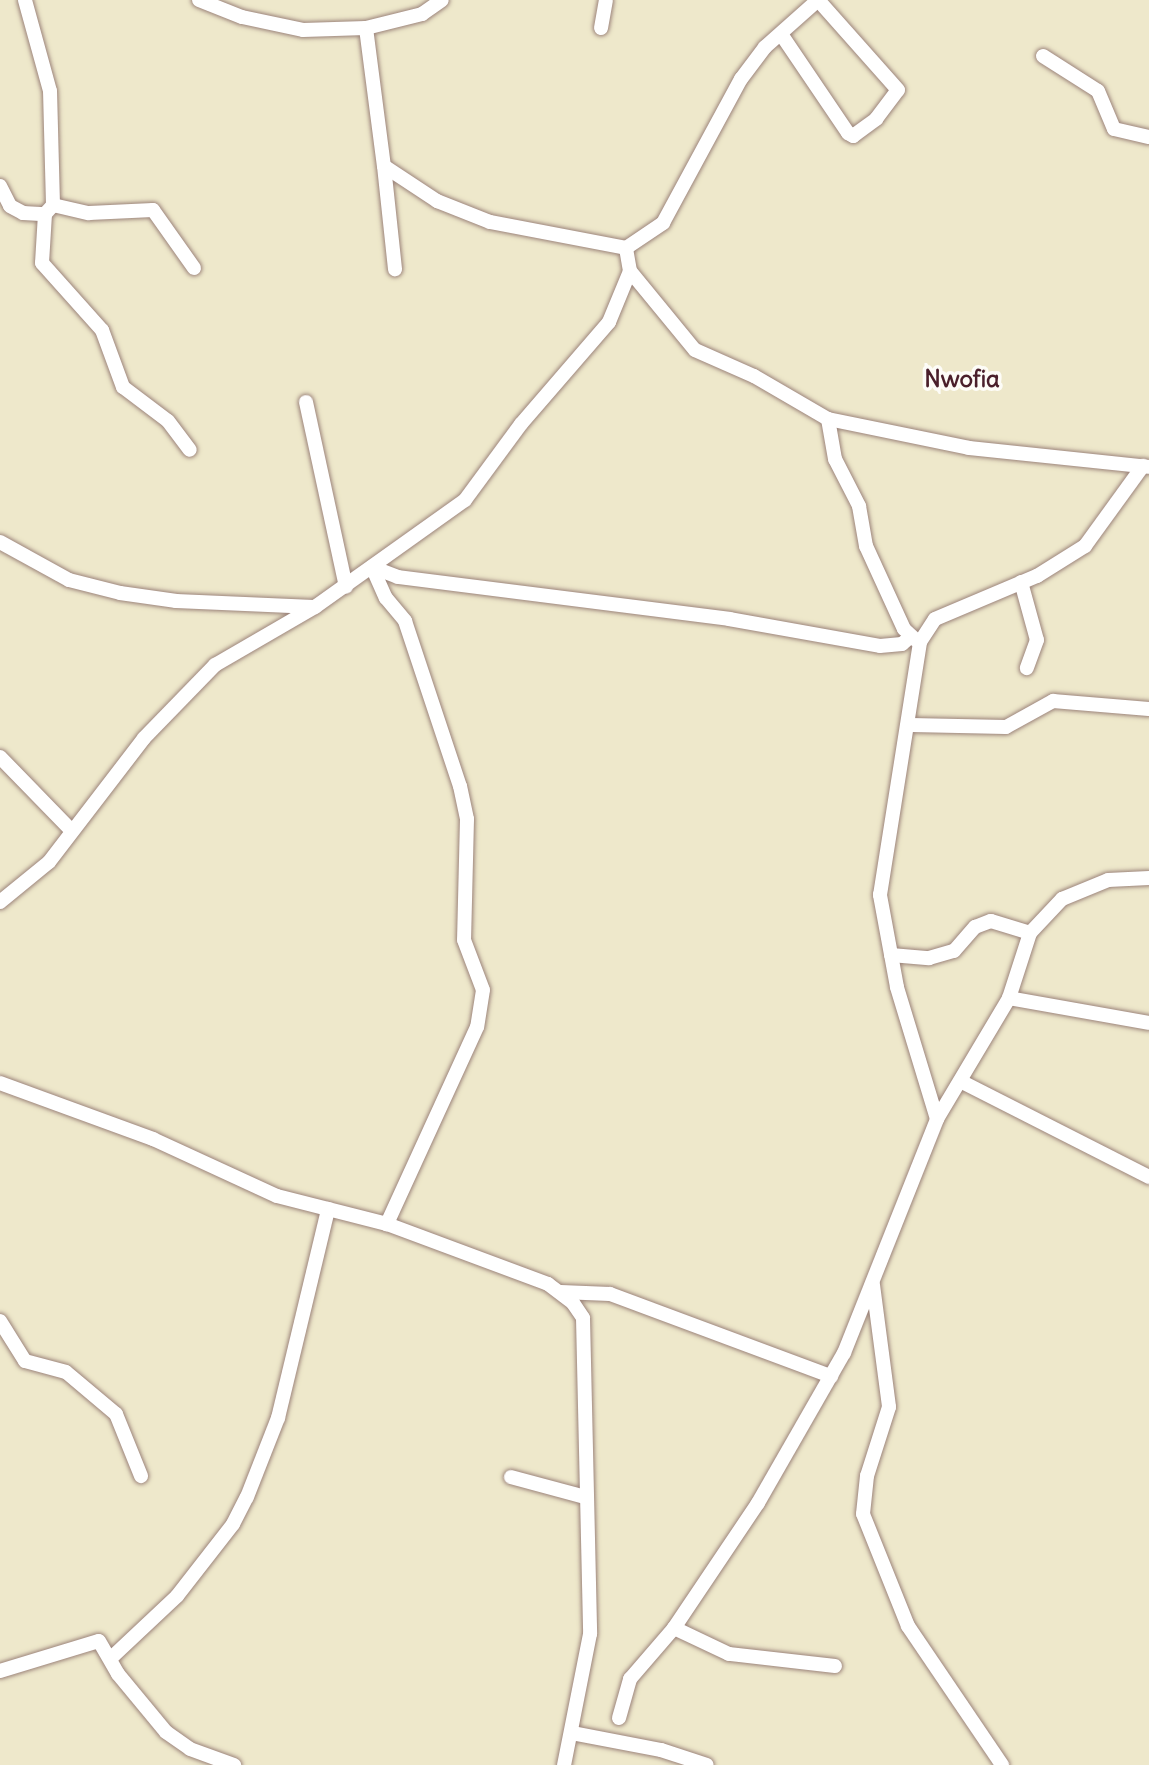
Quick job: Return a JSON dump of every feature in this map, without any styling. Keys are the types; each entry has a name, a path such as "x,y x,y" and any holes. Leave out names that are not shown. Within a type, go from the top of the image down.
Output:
{"street":[{"path":"25,0 50,91 49,210 42,263 102,330 123,387 168,421 190,450"},
{"path":"199,0 242,17 303,30 366,28 422,14 442,0"},
{"path":"601,28 606,0"},
{"path":"384,166 437,201 490,222 626,248 663,223 741,79 781,34 818,0 898,90 876,119 853,136 781,34"},
{"path":"366,28 395,269"},
{"path":"1043,56 1098,91 1114,129 1149,137"},
{"path":"0,186 10,206 35,216 49,210 89,213 153,210 194,268"},
{"path":"626,248 630,271 695,350 754,376 828,419 930,442 1146,466"},
{"path":"0,902 49,862 144,738 215,665 346,587 465,500 521,424 602,332 630,271"},
{"path":"306,402 346,587"},
{"path":"828,419 835,459 859,506 866,546 915,640 911,725 883,861 880,895 891,955 937,1119"},
{"path":"372,567 398,577 729,619 880,646 902,644 915,640 926,627 949,611 1021,582 1085,546 1146,466"},
{"path":"0,542 69,580 120,593 176,601 315,607"},
{"path":"372,567 386,598 405,621 460,786 467,819 464,940 483,990 477,1027 387,1224"},
{"path":"1021,582 1037,640 1027,668"},
{"path":"895,605 926,627"},
{"path":"911,725 1006,727 1053,701 1149,709"},
{"path":"0,757 72,831"},
{"path":"619,1718 630,1679 674,1628 758,1503 831,1376 937,1119 962,1082 1009,998 1030,933 1062,899 1081,890 1108,880 1149,878"},
{"path":"891,955 929,958 954,951 975,927 991,921 1030,933"},
{"path":"1009,998 1149,1023"},
{"path":"962,1082 1149,1177"},
{"path":"0,1083 153,1139 277,1196 387,1224 561,1292 610,1294 831,1376"},
{"path":"110,1659 177,1596 233,1524 247,1497 278,1418 328,1209"},
{"path":"873,1280 889,1407 867,1476 863,1514 908,1626 1002,1765"},
{"path":"561,1292 583,1318 590,1634 564,1765"},
{"path":"0,1321 25,1361 66,1372 116,1414 141,1476"},
{"path":"511,1477 585,1497"},
{"path":"674,1628 729,1654 835,1666"},
{"path":"0,1671 63,1655 92,1639 166,1732 190,1749 234,1765"},
{"path":"572,1733 661,1750 707,1765"}],"district":[{"name":"Nwofia","path":"962,379"}]}
